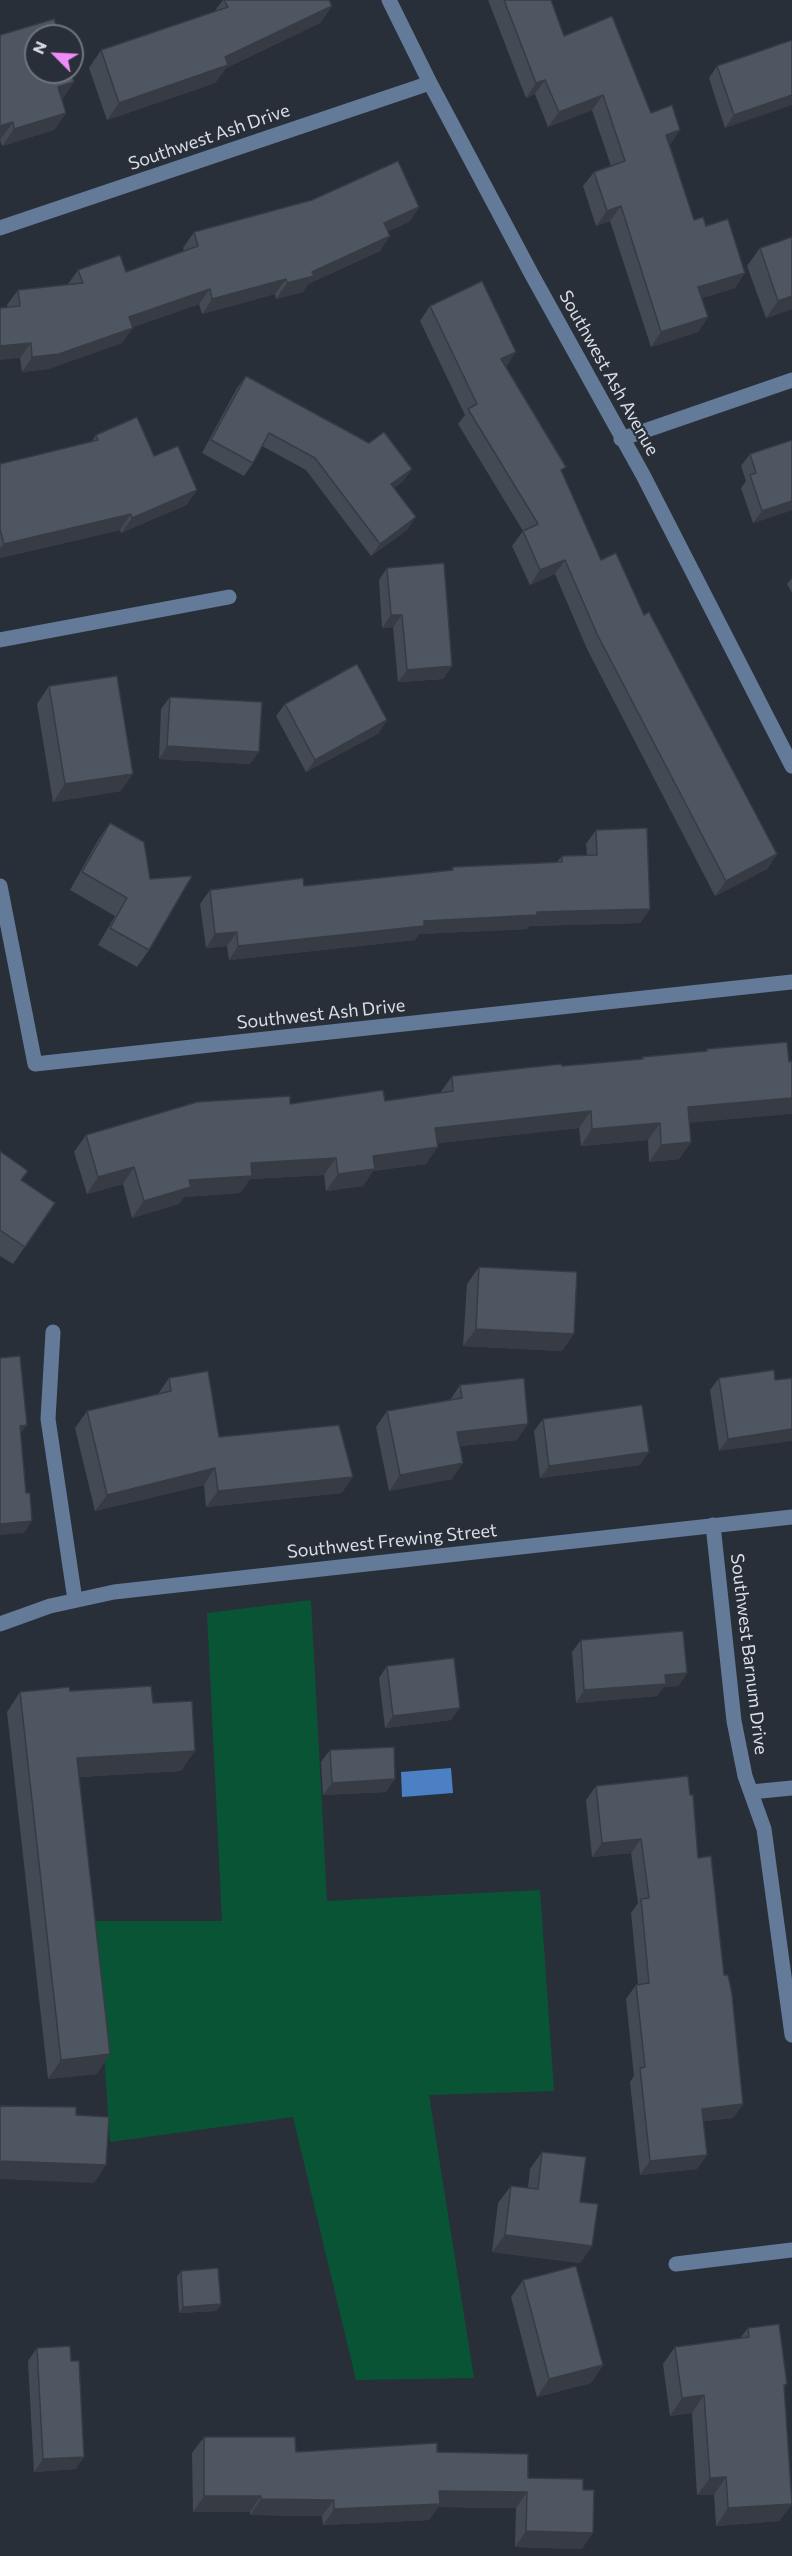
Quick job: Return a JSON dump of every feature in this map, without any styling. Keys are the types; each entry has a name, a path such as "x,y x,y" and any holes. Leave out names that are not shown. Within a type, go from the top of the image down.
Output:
{"street":[{"name":"Southwest Ash Avenue","path":"389,0 430,83 648,486 792,766"},
{"name":"Southwest Ash Drive","path":"0,228 430,83"},
{"path":"621,439 792,380"},
{"path":"0,640 229,597"},
{"name":"Southwest Ash Drive","path":"0,886 35,1064 792,982"},
{"path":"53,1332 48,1419 75,1600"},
{"name":"Southwest Frewing Street","path":"0,1624 50,1606 114,1592 792,1517"},
{"name":"Southwest Barnum Drive","path":"713,1525 734,1721 745,1776 764,1829 792,2035"},
{"path":"751,1792 792,1788"},
{"path":"676,2264 792,2250"}],"green space":[{"path":"311,1600 327,1901 540,1890 554,2091 429,2095 474,2378 356,2380 293,2117 110,2142 95,1921 222,1921 207,1613"}],"water":[{"path":"451,1768 453,1793 402,1797 401,1772"}],"building":[{"path":"224,0 329,0 332,6 225,57 228,65 119,103 101,50 228,7"},
{"path":"504,0 551,0 564,36 612,16 651,113 672,105 680,130 666,135 694,220 703,217 706,226 728,219 745,273 698,287 708,317 661,332 621,206 607,211 594,172 625,161 603,95 559,112 545,80 536,83"},
{"path":"54,19 56,24 37,24"},
{"path":"24,28 24,84 68,84 58,87 66,113 14,129 13,122 0,126 0,35"},
{"path":"792,40 792,95 734,115 717,66"},
{"path":"398,161 419,207 384,223 390,236 312,272 314,276 287,283 286,279 212,299 210,289 129,317 133,328 59,354 32,357 31,343 0,346 0,308 20,306 18,290 83,283 78,270 120,255 126,272 198,246 194,232 312,200"},
{"path":"792,237 792,296 778,301 760,248"},
{"path":"482,281 516,352 501,359 566,467 561,470 601,560 616,553 644,615 649,612 777,854 726,881 597,634 565,560 540,570 523,531 538,524 468,409 477,404 430,306"},
{"path":"246,376 369,443 384,432 412,469 391,484 416,517 380,544 315,458 269,433 253,463 211,440"},
{"path":"137,417 154,456 178,446 197,490 132,518 131,514 4,544 0,529 0,464 98,440 96,435"},
{"path":"792,440 792,501 762,511 750,475 756,473 750,454"},
{"path":"444,563 452,666 407,670 402,615 391,615 387,568"},
{"path":"357,664 387,720 315,760 285,704"},
{"path":"117,676 133,774 65,784 49,686"},
{"path":"170,697 262,702 259,752 167,746"},
{"path":"110,823 144,842 150,879 192,876 149,950 110,928 127,898 82,872"},
{"path":"647,828 650,909 537,912 537,915 424,921 424,926 238,946 237,932 215,934 210,890 303,878 304,886 453,870 453,867 562,862 562,856 597,855 596,830"},
{"path":"787,1042 789,1062 792,1061 792,1098 688,1107 691,1142 661,1145 660,1123 592,1129 591,1111 435,1128 438,1147 373,1156 375,1169 338,1174 336,1158 251,1163 252,1176 189,1180 191,1187 144,1201 134,1167 98,1177 86,1135 197,1102 290,1096 290,1104 383,1090 385,1101 453,1091 452,1076 561,1064 562,1066 643,1059 642,1057 707,1051 707,1049"},
{"path":"0,1151 28,1171 21,1180 55,1203 25,1247 0,1230"},
{"path":"479,1267 577,1272 574,1334 476,1329"},
{"path":"20,1356 27,1425 20,1426 26,1493 30,1493 32,1521 0,1524 0,1358"},
{"path":"774,1370 775,1380 792,1378 792,1429 728,1439 719,1378"},
{"path":"208,1371 219,1437 339,1425 353,1477 218,1491 215,1468 107,1495 87,1411 171,1391 169,1378"},
{"path":"524,1378 528,1424 457,1432 463,1463 400,1475 387,1411 462,1398 460,1385"},
{"path":"642,1405 649,1452 549,1466 543,1419"},
{"path":"683,1631 687,1673 665,1675 666,1684 584,1690 581,1640"},
{"path":"454,1658 460,1708 393,1716 387,1666"},
{"path":"151,1686 153,1703 192,1701 195,1751 77,1758 110,2054 61,2060 20,1692 69,1687 70,1691"},
{"path":"394,1747 395,1779 332,1783 330,1750"},
{"path":"688,1776 690,1795 693,1795 698,1858 711,1856 724,1975 728,1975 732,1994 743,2104 702,2109 707,2155 650,2161 640,2068 645,2067 636,1985 649,1983 641,1899 649,1898 641,1839 602,1843 596,1786"},
{"path":"0,2106 76,2107 76,2115 109,2117 106,2165 0,2161"},
{"path":"542,2152 586,2157 580,2202 598,2204 592,2246 505,2235 511,2186 538,2189"},
{"path":"576,2266 603,2365 549,2379 523,2280"},
{"path":"218,2268 221,2304 183,2307 181,2271"},
{"path":"779,2324 787,2384 784,2385 792,2504 728,2508 726,2477 710,2478 704,2395 682,2398 675,2347 749,2337 748,2328"},
{"path":"70,2346 71,2361 79,2361 84,2457 43,2459 37,2348"},
{"path":"204,2437 295,2437 296,2452 437,2443 437,2452 528,2454 528,2478 583,2479 583,2490 594,2490 593,2533 526,2531 527,2492 439,2491 440,2504 334,2509 334,2500 204,2496"}]}
